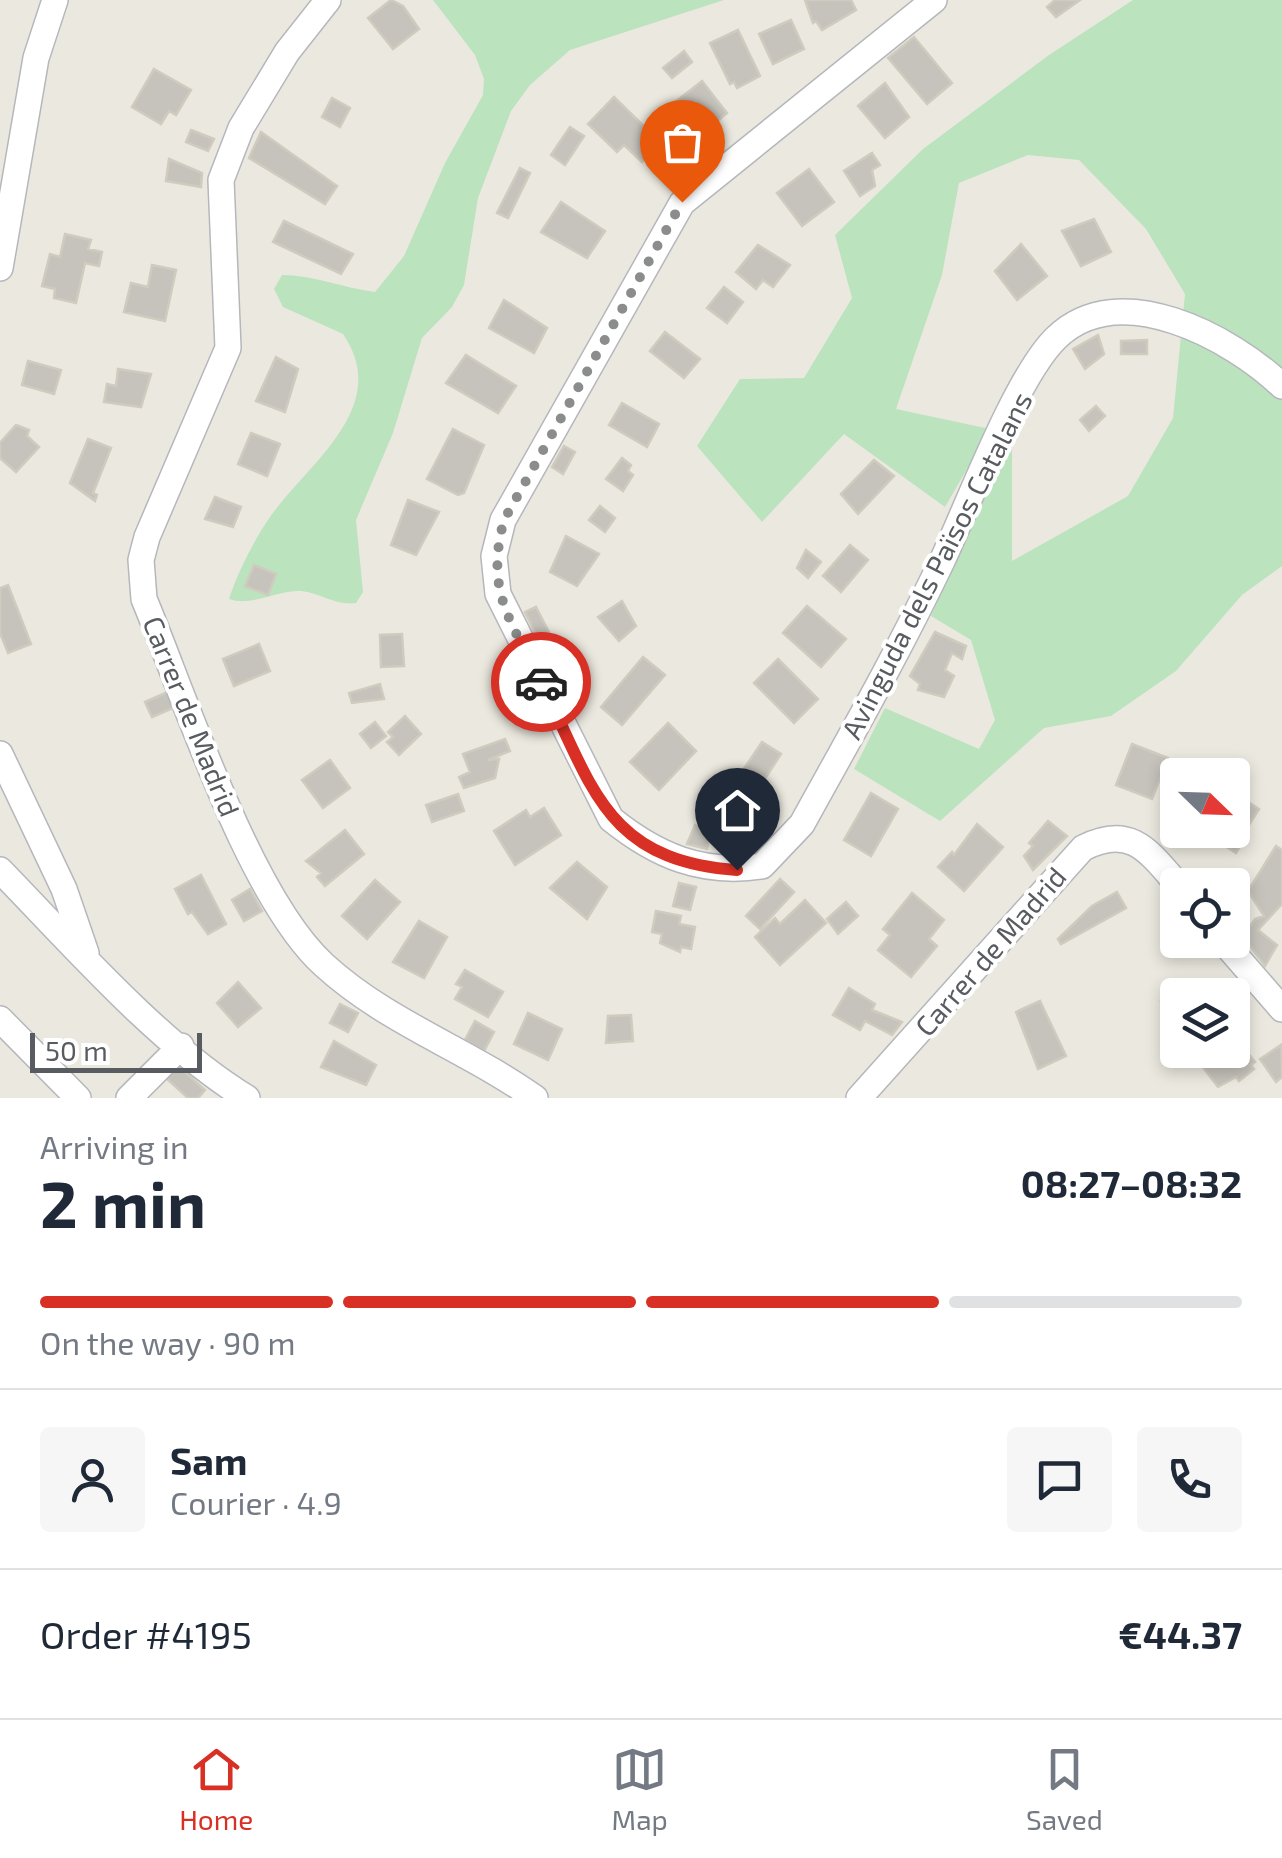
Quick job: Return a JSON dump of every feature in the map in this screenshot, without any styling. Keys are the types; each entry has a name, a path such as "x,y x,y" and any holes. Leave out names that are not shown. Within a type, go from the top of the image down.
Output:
{"street":[{"path":"0,268 36,58 55,0"},
{"name":"Carrer de Madrid","path":"328,0 287,52 241,128 221,180 228,348 147,537 141,560 144,599 242,836 298,936 322,964 371,1002 536,1098"},
{"name":"Avinguda dels Països Catalans","path":"934,0 682,202 504,520 494,556 498,594 611,819 638,841 675,860 709,868 762,866 783,846 802,824 902,645 1025,384 1056,338 1098,316 1172,319 1252,358 1282,386"},
{"path":"0,754 64,889 89,962"},
{"name":"Carrer de Madrid","path":"860,1098 1083,848 1104,837 1125,838 1144,847 1163,868"},
{"path":"0,870 89,962 181,1046 247,1098"},
{"path":"1238,958 1282,1009"},
{"path":"0,1019 78,1098"},
{"path":"129,1098 181,1046"}],"green space":[{"path":"433,0 724,0 570,50 530,85 511,111 478,198 464,285 452,307 422,338 393,433 356,520 363,592 356,603 301,591 246,601 229,599 264,526 340,433 358,386 356,361 343,334 283,307 274,289 282,275 375,292 404,256 445,163 483,95 484,79 475,55"},
{"path":"1133,0 1282,0 1282,566 1242,595 1176,671 1111,716 1044,728 940,821 854,769 885,708 979,749 995,720 971,640 931,616 1012,436 1012,561 1128,496 1173,418 1185,294 1146,229 1079,160 1028,155 959,183 942,275 896,409 990,429 945,507 844,434 762,522 697,446 740,379 804,378 852,298 835,235 923,149 1049,55"}],"building":[{"path":"391,0 403,6 419,29 393,49 368,18"},
{"path":"805,0 851,0 856,10 822,30 816,21 813,23"},
{"path":"1055,0 1080,0 1056,17 1047,7"},
{"path":"791,20 804,49 773,64 759,34"},
{"path":"738,30 760,76 737,88 734,82 730,84 710,43"},
{"path":"914,37 952,83 927,104 888,58"},
{"path":"684,51 692,62 672,78 663,68"},
{"path":"154,69 191,90 176,115 169,111 161,124 132,107"},
{"path":"702,81 727,113 695,139 669,107"},
{"path":"885,83 909,117 885,138 858,106"},
{"path":"614,97 661,143 642,162 624,145 617,152 588,124"},
{"path":"332,98 350,108 340,127 322,117"},
{"path":"570,127 584,136 565,165 551,155"},
{"path":"191,130 214,139 208,151 186,142"},
{"path":"261,132 337,186 325,204 249,158"},
{"path":"872,153 880,165 872,170 875,186 860,196 844,171"},
{"path":"169,159 202,173 201,187 166,181"},
{"path":"520,168 530,173 508,218 497,213"},
{"path":"809,169 834,202 802,226 777,193"},
{"path":"561,202 605,231 587,258 541,232"},
{"path":"1094,219 1111,252 1081,266 1062,231"},
{"path":"284,221 353,254 341,274 273,242"},
{"path":"65,234 91,240 88,249 102,252 99,266 85,263 76,303 54,298 55,289 42,286 50,254 60,257"},
{"path":"1021,244 1047,276 1017,300 995,271"},
{"path":"758,245 790,265 773,287 763,280 756,289 736,272"},
{"path":"152,265 176,270 165,321 124,312 131,283 148,287"},
{"path":"724,287 743,302 727,323 707,308"},
{"path":"504,300 547,328 534,353 489,328"},
{"path":"665,332 700,359 684,378 650,351"},
{"path":"1098,335 1104,354 1085,369 1073,349"},
{"path":"1147,340 1147,354 1121,354 1121,341"},
{"path":"466,355 516,386 498,413 446,383"},
{"path":"276,357 298,369 285,412 256,401"},
{"path":"28,361 61,370 54,394 22,385"},
{"path":"118,369 151,374 141,407 104,402 107,384 116,386"},
{"path":"622,403 659,424 647,447 609,425"},
{"path":"1096,406 1105,416 1089,431 1080,420"},
{"path":"16,425 29,430 27,436 39,447 16,472 0,458 0,443"},
{"path":"453,429 484,445 464,493 458,495 427,479"},
{"path":"251,433 280,444 267,476 238,464"},
{"path":"88,439 111,448 93,493 97,495 95,501 70,483"},
{"path":"564,446 575,452 563,474 552,467"},
{"path":"622,458 631,465 628,471 633,475 623,491 606,479"},
{"path":"874,460 894,476 858,514 841,494"},
{"path":"215,497 241,507 233,527 205,519"},
{"path":"408,500 439,512 416,555 391,545"},
{"path":"600,506 615,518 605,532 589,520"},
{"path":"566,536 599,554 577,586 550,572"},
{"path":"850,545 868,560 841,592 823,576"},
{"path":"806,550 821,562 808,578 797,568"},
{"path":"254,565 276,574 268,595 245,586"},
{"path":"8,585 31,644 8,653 0,633 0,588"},
{"path":"622,601 636,626 619,641 598,617"},
{"path":"807,606 846,639 821,667 783,633"},
{"path":"536,607 553,640 542,646 525,612"},
{"path":"935,632 966,646 962,659 952,653 945,670 954,676 944,697 918,690 920,684 910,676"},
{"path":"402,634 404,666 381,667 380,635"},
{"path":"259,644 270,671 234,686 223,659"},
{"path":"643,657 665,675 622,725 601,707"},
{"path":"778,659 818,699 794,723 754,683"},
{"path":"380,684 384,699 352,703 349,693"},
{"path":"168,692 175,707 152,717 145,702"},
{"path":"405,716 421,734 399,755 387,742 393,737 388,732"},
{"path":"375,722 386,736 371,748 360,734"},
{"path":"668,723 696,751 659,790 630,762"},
{"path":"505,739 510,751 488,760 499,759 495,778 464,788 459,777 470,772 463,754"},
{"path":"762,742 781,754 757,791 752,788 739,819 708,805 724,780 733,785"},
{"path":"1132,744 1168,758 1160,758 1160,778 1152,799 1116,785"},
{"path":"330,760 350,788 323,808 302,780"},
{"path":"871,793 898,809 871,856 844,840"},
{"path":"458,794 464,811 432,822 426,805"},
{"path":"1250,803 1259,809 1250,823"},
{"path":"544,808 561,835 515,865 494,831 526,810 530,817"},
{"path":"1048,821 1067,836 1033,870 1024,856 1033,846 1029,843"},
{"path":"977,824 1003,847 964,891 938,867 952,852 954,855"},
{"path":"695,825 710,834 707,849 687,844"},
{"path":"345,830 364,854 325,886 317,877 321,873 306,861"},
{"path":"1276,846 1282,850 1282,904 1258,930 1277,945 1265,966 1250,946 1250,926 1264,916 1250,888"},
{"path":"577,862 607,887 587,919 550,888"},
{"path":"201,875 226,924 208,934 192,912 188,914 175,889"},
{"path":"780,879 794,892 760,929 746,916"},
{"path":"375,880 400,902 367,939 342,916"},
{"path":"679,883 696,887 690,910 673,906"},
{"path":"250,889 262,911 244,921 232,900"},
{"path":"1117,892 1126,908 1061,944 1058,939 1092,906"},
{"path":"912,893 944,920 929,939 937,946 911,977 878,950 890,935 883,929"},
{"path":"805,900 826,923 780,965 755,937 775,918 780,924"},
{"path":"846,902 858,916 838,934 827,919"},
{"path":"656,911 681,916 679,924 695,927 691,949 681,947 680,952 660,943 662,934 652,932"},
{"path":"419,921 447,937 424,978 393,962"},
{"path":"465,970 503,992 488,1017 455,999 462,987 456,984"},
{"path":"238,982 261,1008 238,1027 217,1003"},
{"path":"849,988 875,1004 872,1010 902,1022 892,1035 865,1021 860,1030 833,1015"},
{"path":"1040,1001 1066,1056 1038,1069 1016,1012"},
{"path":"340,1004 358,1013 348,1032 330,1023"},
{"path":"528,1013 562,1029 548,1060 514,1044"},
{"path":"631,1015 633,1041 606,1043 608,1016"},
{"path":"475,1021 494,1032 484,1051 465,1040"},
{"path":"334,1041 376,1065 366,1085 321,1067"},
{"path":"1281,1045 1282,1077 1276,1082 1260,1059"},
{"path":"1250,1056 1254,1069 1239,1081 1236,1077 1218,1087 1204,1068 1250,1068"},
{"path":"178,1066 205,1090 198,1098 188,1098 167,1079"}],"way so far":[{"path":"541,682 498,594 494,556 504,520 682,202"}],"route":[{"path":"541,682 611,819 638,841 675,860 737,870"}]}
